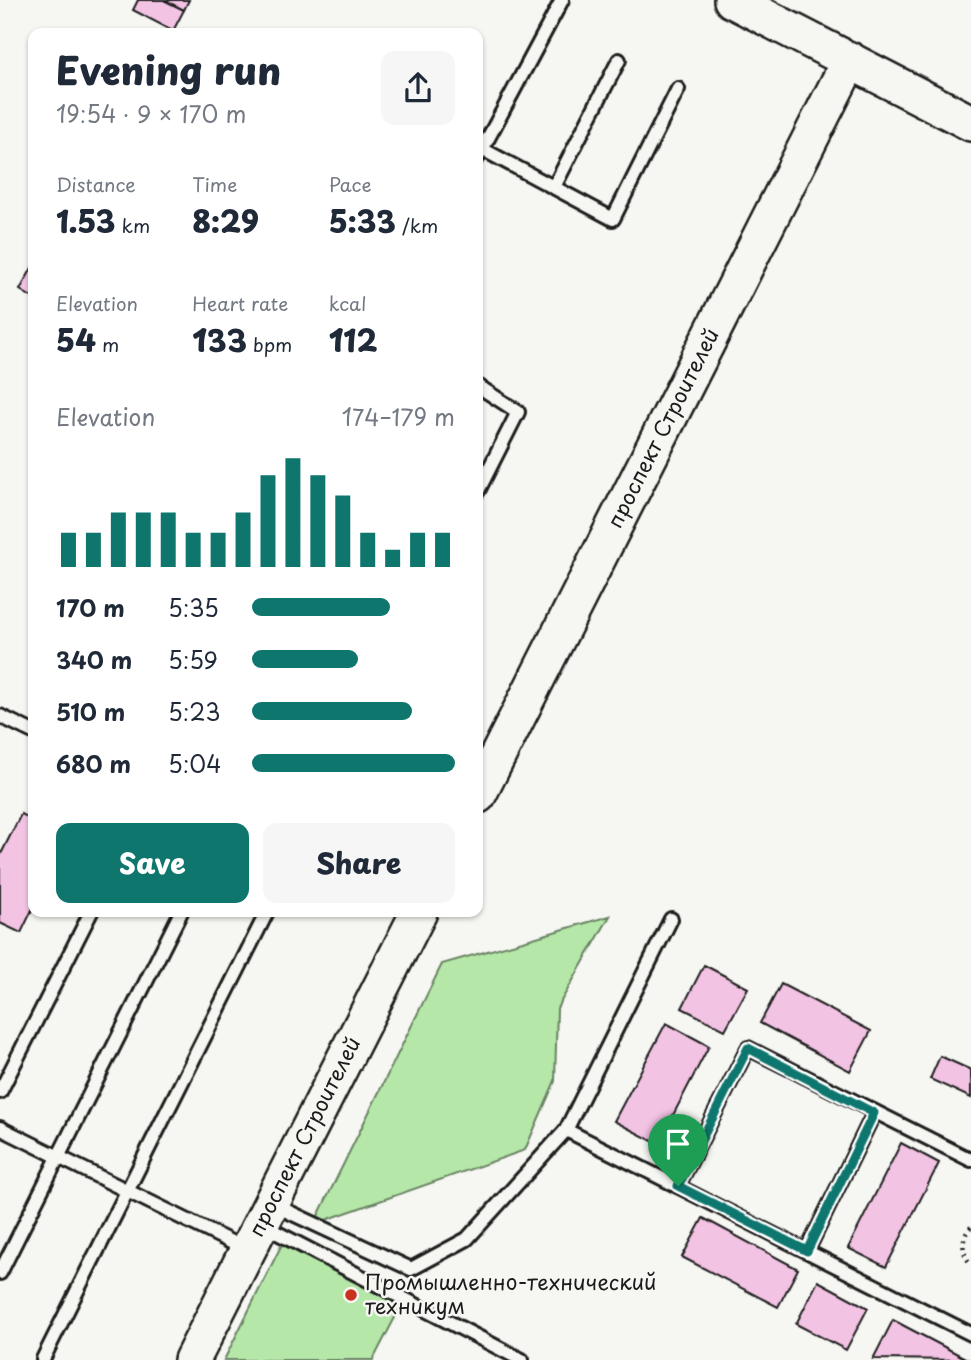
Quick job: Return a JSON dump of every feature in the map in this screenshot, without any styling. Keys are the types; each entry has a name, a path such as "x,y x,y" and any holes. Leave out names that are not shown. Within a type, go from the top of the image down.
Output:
{"street":[{"path":"732,0 971,123"},
{"name":"проспект Строителей","path":"483,785 850,60"},
{"name":"проспект Строителей","path":"192,1360 416,917"}],"lane":[{"path":"483,147 562,0"},
{"path":"554,187 619,60"},
{"path":"483,154 554,187 613,219 678,89"},
{"path":"483,389 518,412 483,481"},
{"path":"0,716 28,730"},
{"path":"0,1092 88,917"},
{"path":"0,1273 178,917"},
{"path":"43,1359 264,917"},
{"path":"0,1128 127,1190 411,1269 467,1239 566,1129 671,919"},
{"path":"678,1186 748,1048 971,1160"},
{"path":"807,1251 874,1113"},
{"path":"566,1129 971,1334"},
{"path":"260,1226 522,1360"}],"path":[{"path":"971,1227 966,1232 963,1246 971,1264"}],"green space":[{"path":"610,916 557,1008 555,1081 525,1150 314,1224 442,964"},
{"path":"282,1244 403,1302 373,1360 224,1360"}],"building":[{"path":"138,0 164,0 184,10 175,28 167,28 133,10"},
{"path":"164,0 189,0 184,10"},
{"path":"28,275 28,295 20,290"},
{"path":"21,814 28,818 29,917 21,933 0,923 0,856"},
{"path":"704,965 748,988 725,1030 682,1008"},
{"path":"781,984 871,1031 850,1071 760,1023"},
{"path":"666,1023 709,1046 658,1144 614,1121"},
{"path":"940,1056 971,1070 971,1098 930,1079"},
{"path":"901,1143 939,1163 886,1267 848,1248"},
{"path":"703,1218 798,1269 778,1307 682,1257"},
{"path":"818,1281 868,1308 846,1350 796,1324"},
{"path":"893,1320 969,1360 873,1359"}],"place":[{"name":"Промышленно-технический техникум","path":"351,1295"}],"route":[{"path":"748,1048 874,1113 807,1251 678,1186 748,1048"}]}
